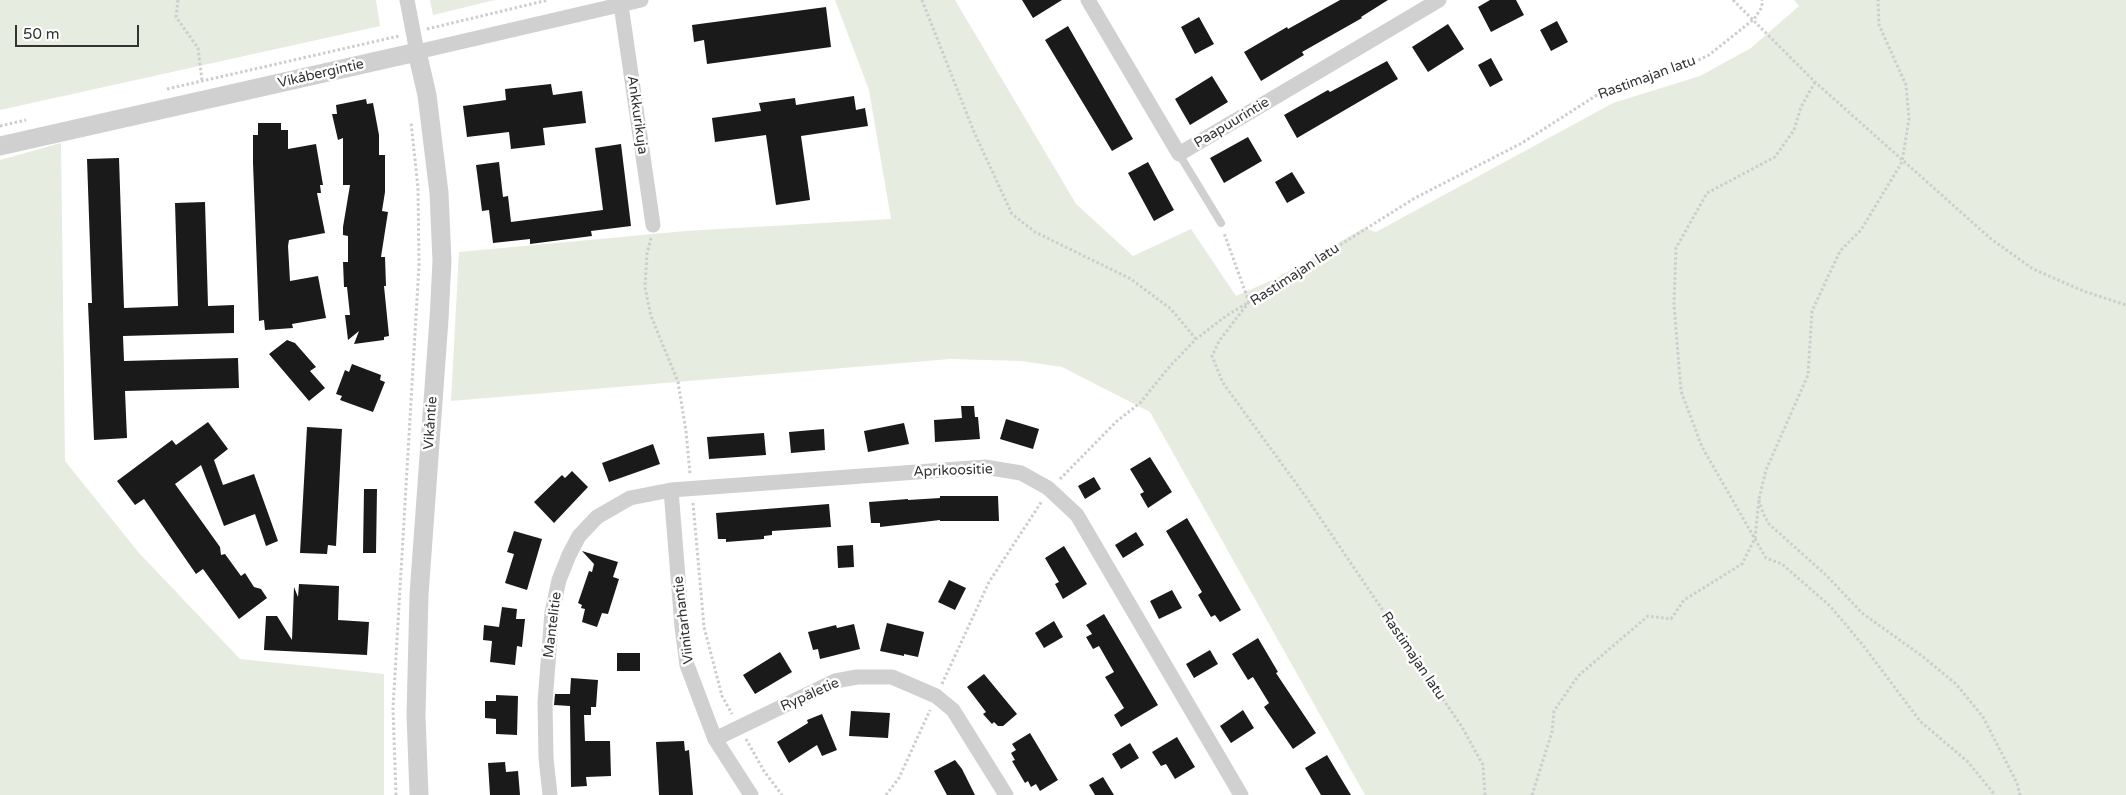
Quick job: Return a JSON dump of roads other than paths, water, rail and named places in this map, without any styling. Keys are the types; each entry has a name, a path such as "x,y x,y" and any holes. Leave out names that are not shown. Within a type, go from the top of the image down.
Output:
{"street":[{"path":"407,0 414,32 409,54"},
{"name":"Vikåbergintie","path":"0,146 641,0"},
{"name":"Paapuurintie","path":"1088,0 1179,154 1439,0"},
{"name":"Ankkurikuja","path":"621,5 653,225"},
{"name":"Vikåntie","path":"409,54 427,95 439,193 442,261 419,595 416,715 419,795"},
{"name":"Aprikoositie","path":"671,490 985,467 1020,473 1050,489 1076,515 1241,795"},
{"name":"Viinitarhantie","path":"671,490 682,627 687,665 714,739 751,795"},
{"name":"Mantelitie","path":"550,795 546,758 545,702 552,612 559,580 569,555 580,536 597,517 630,498 671,490"},
{"name":"Rypäletie","path":"714,739 835,681 850,678 892,677 936,696 952,710 1006,795"}],"lane":[{"path":"1179,154 1220,223"}]}
